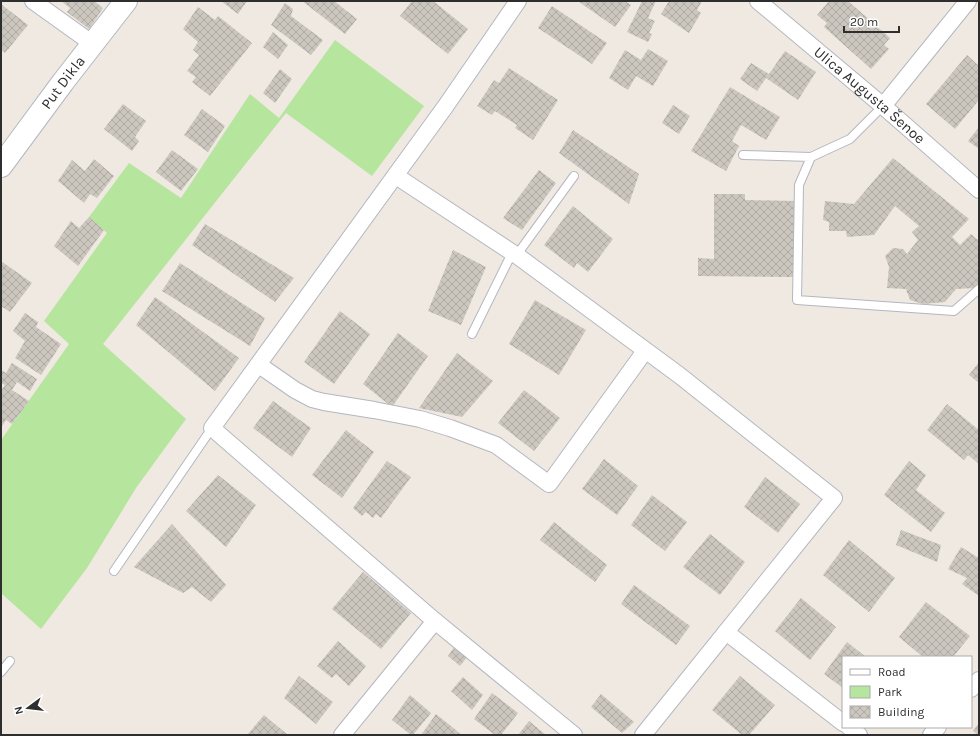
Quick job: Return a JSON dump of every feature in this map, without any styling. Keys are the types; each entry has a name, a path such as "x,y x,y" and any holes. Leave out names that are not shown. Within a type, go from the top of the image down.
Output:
{"street":[{"path":"33,1 93,44"},
{"name":"Put Dikla","path":"1,166 63,82 126,1"},
{"path":"518,1 396,176 212,428 435,621 574,735"},
{"name":"Ulica Augusta Šenoe","path":"758,1 883,106 979,190"},
{"path":"883,106 968,1"},
{"path":"396,176 514,254 679,375 834,498 643,735"},
{"path":"258,365 295,390 312,399 420,419 450,428 496,446 549,484 646,351"},
{"path":"342,735 435,621"},
{"path":"726,632 842,722"},
{"path":"972,688 979,680"},
{"path":"850,728 859,735"}],"lane":[{"path":"743,155 811,157 850,139 883,106"},
{"path":"811,157 800,185 797,300 954,311 979,289"},
{"path":"472,334 514,254 574,176"},
{"path":"114,571 212,428"},
{"path":"1,672 10,661"}],"green space":[{"path":"335,40 424,106 372,176 286,113 103,344 186,419 136,488 87,568 41,629 1,593 1,440 69,344 44,321 107,233 89,217 129,163 181,198 250,94 279,118"}],"building":[{"path":"61,1 94,1 103,8 89,29 67,12 70,8"},
{"path":"221,1 247,1 238,14"},
{"path":"302,1 334,1 357,19 345,34"},
{"path":"412,1 433,1 468,29 448,54 400,16"},
{"path":"625,1 631,5 615,27 579,2"},
{"path":"642,1 656,1 648,18 655,21 649,33 652,34 648,42 627,32"},
{"path":"669,1 702,1 697,10 701,13 689,33 661,14"},
{"path":"829,1 848,1 890,38 884,45 889,49 871,69 824,27 827,23 817,15"},
{"path":"285,3 293,9 291,16 323,40 311,55 271,25"},
{"path":"1,4 28,25 5,53 1,49"},
{"path":"552,6 607,43 592,64 538,28"},
{"path":"198,7 215,20 218,16 252,43 210,96 192,82 196,77 187,71 199,55 193,50 198,42 183,29"},
{"path":"273,32 288,45 278,59 263,47"},
{"path":"648,49 668,61 653,86 636,76 628,90 609,78 625,50 641,60"},
{"path":"785,51 816,72 798,100 766,78 757,91 740,79 751,63 769,74"},
{"path":"967,55 979,66 979,100 955,129 926,104"},
{"path":"509,68 558,100 533,140 515,128 517,125 495,111 492,115 477,106 494,80 499,83"},
{"path":"280,69 292,79 275,103 263,93"},
{"path":"730,87 780,117 766,140 741,125 732,141 739,146 726,171 691,151"},
{"path":"123,104 146,121 135,137 139,141 132,151 104,129"},
{"path":"673,105 690,116 679,134 662,123"},
{"path":"202,109 225,126 208,152 184,135"},
{"path":"979,127 979,149 968,141"},
{"path":"573,130 639,174 629,204 559,153"},
{"path":"172,150 198,169 181,191 156,172"},
{"path":"893,158 969,219 952,237 960,245 971,234 979,241 979,285 975,288 956,289 945,302 923,304 910,300 906,289 887,288 889,267 885,256 893,248 903,249 907,254 918,240 912,232 919,226 895,206 874,235 847,237 846,231 829,231 829,222 823,220 825,201 854,204"},
{"path":"94,159 114,176 97,198 90,194 84,203 58,181 72,160 85,171"},
{"path":"539,170 556,183 522,230 503,218"},
{"path":"714,194 745,194 745,200 795,201 794,277 698,276 698,258 714,259"},
{"path":"573,206 613,239 588,272 577,263 574,268 544,245"},
{"path":"89,217 104,230 78,266 54,246 71,221 79,228"},
{"path":"205,224 294,278 275,302 192,245"},
{"path":"453,250 486,267 461,325 428,311"},
{"path":"1,261 32,283 10,312 1,306"},
{"path":"180,263 265,318 250,346 162,291"},
{"path":"155,297 239,358 215,391 136,325"},
{"path":"535,300 586,330 559,375 509,344"},
{"path":"340,311 370,334 334,384 304,362"},
{"path":"25,313 38,322 36,327 61,344 41,375 15,358 25,341 13,331"},
{"path":"398,333 428,356 392,407 363,384"},
{"path":"457,353 493,381 462,417 419,408"},
{"path":"979,362 979,383 969,375"},
{"path":"12,363 37,379 30,391 17,382 12,390 29,401 12,424 6,420 1,428 1,391 5,385 1,383 1,370 6,373"},
{"path":"524,390 560,418 534,451 498,423"},
{"path":"273,401 311,428 292,457 253,428"},
{"path":"947,404 979,430 979,464 968,455 964,460 927,430"},
{"path":"346,430 374,452 342,498 312,475"},
{"path":"604,459 638,486 617,515 582,489"},
{"path":"387,461 411,477 381,518 376,514 373,518 366,512 362,516 353,508"},
{"path":"909,461 926,475 916,490 945,513 931,532 884,495"},
{"path":"218,475 256,505 226,547 186,511"},
{"path":"765,477 800,504 778,533 744,507"},
{"path":"652,495 687,522 665,551 631,525"},
{"path":"554,522 607,565 595,582 540,540"},
{"path":"172,524 226,585 211,602 192,587 183,593 134,567"},
{"path":"901,530 941,545 937,562 896,545"},
{"path":"710,534 745,562 720,595 683,567"},
{"path":"849,540 895,578 869,612 823,575"},
{"path":"961,547 979,558 979,596 962,584 967,578 948,569"},
{"path":"363,572 411,613 381,649 332,609"},
{"path":"634,585 690,626 676,645 621,604"},
{"path":"801,598 836,627 810,660 775,631"},
{"path":"926,602 970,636 954,656 922,656 899,637"},
{"path":"338,641 366,666 349,686 336,674 332,678 317,666"},
{"path":"847,642 865,656 842,656 842,687 824,674"},
{"path":"455,646 468,656 460,666 448,656"},
{"path":"299,676 333,702 316,724 284,698"},
{"path":"740,676 775,705 749,735 742,735 712,710"},
{"path":"463,677 483,695 472,710 451,691"},
{"path":"492,693 518,713 501,735 495,735 474,719"},
{"path":"601,694 634,722 622,733 591,707"},
{"path":"410,695 431,713 413,735 392,720"},
{"path":"436,714 462,735 421,735"},
{"path":"264,715 288,735 247,735"},
{"path":"529,721 546,735 518,735"},
{"path":"979,723 979,735 978,735 973,731"}]}
